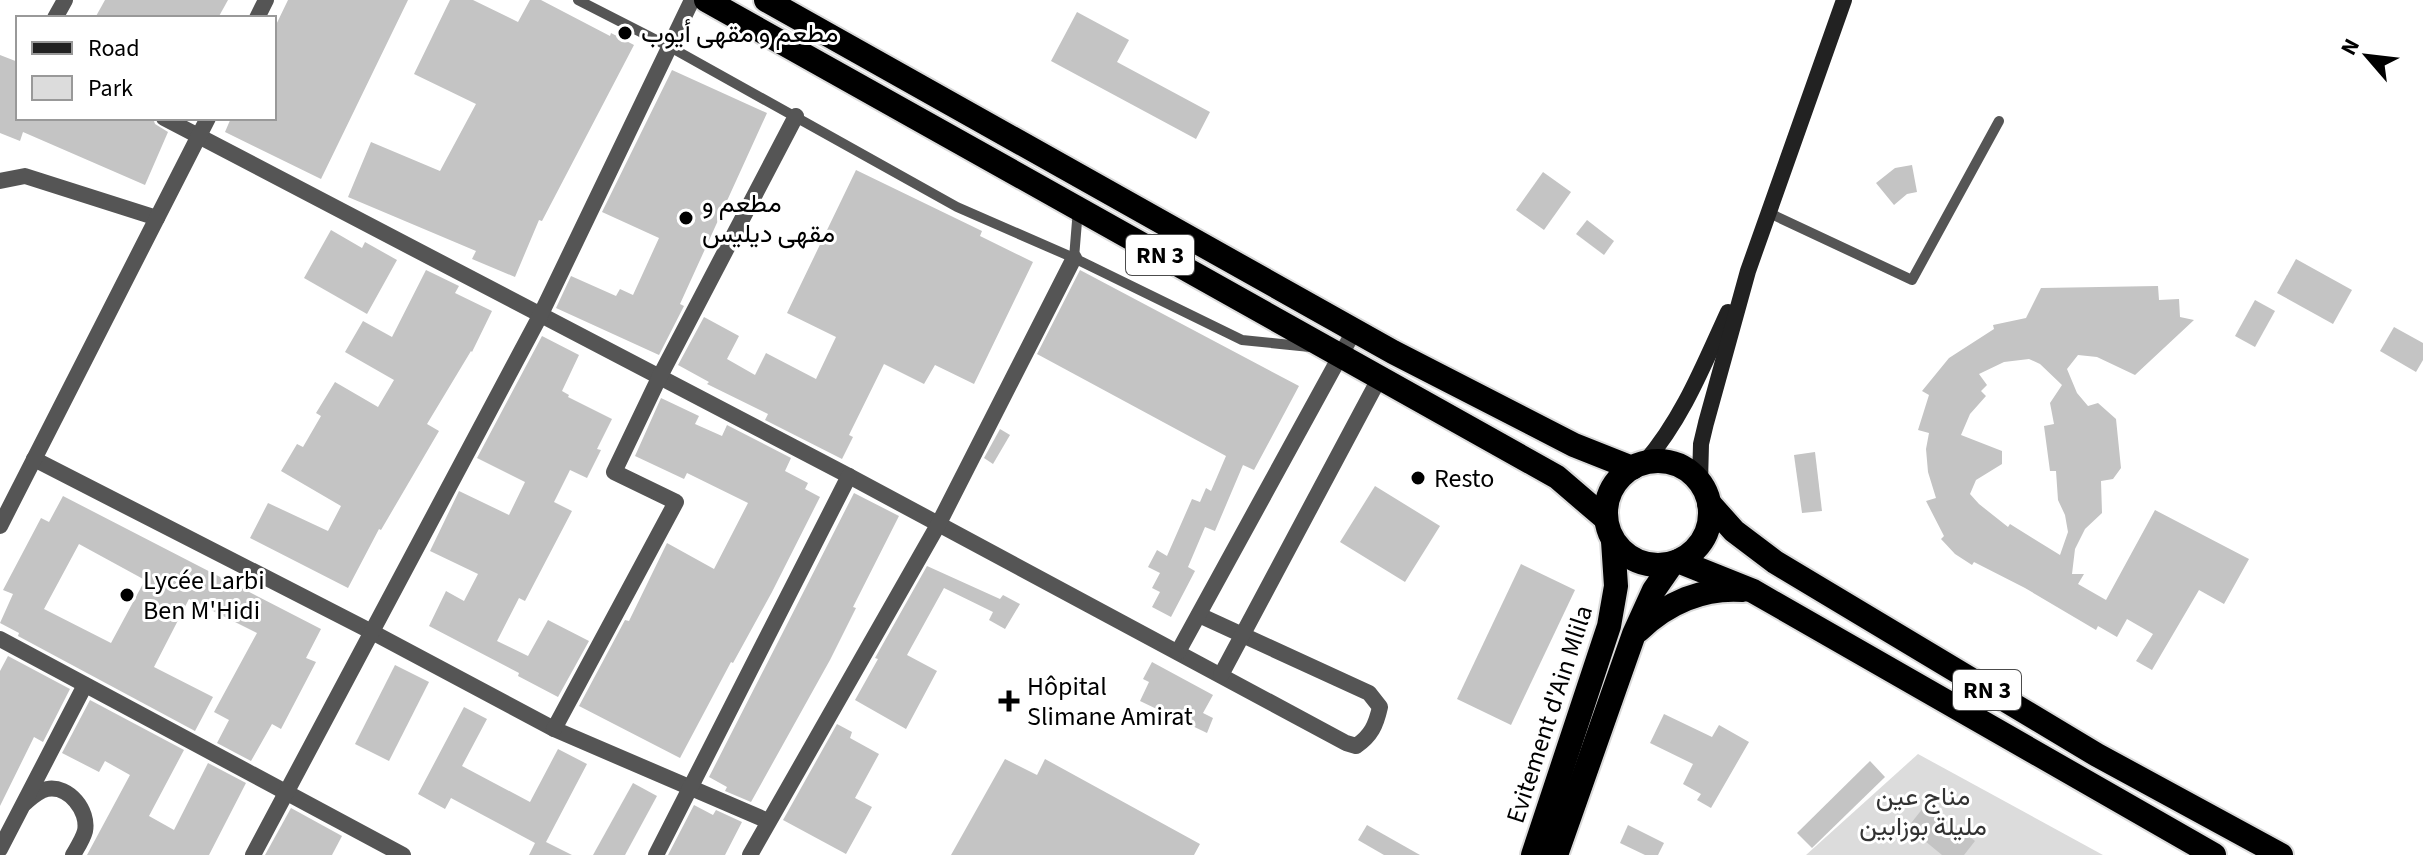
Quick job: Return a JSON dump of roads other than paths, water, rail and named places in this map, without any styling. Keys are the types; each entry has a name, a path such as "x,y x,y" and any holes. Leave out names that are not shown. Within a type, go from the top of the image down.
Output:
{"highway":[{"name":"RN 3","path":"706,0 1557,477 1610,530"},
{"name":"RN 3","path":"766,0 1354,331 1574,445 1639,465"},
{"path":"1670,462 1681,466 1705,492 1707,531 1691,554 1675,562 1655,566 1639,562 1624,554 1610,530 1606,507 1614,484 1639,465 1670,462"},
{"name":"RN 3","path":"1705,492 1734,531 1775,562 2097,755 2281,855"},
{"name":"Evitement d'Ain Mlila","path":"1533,855 1609,626 1616,586 1610,530"},
{"name":"RN 3","path":"1675,562 1753,591 2214,855"},
{"name":"Evitement d'Ain Mlila","path":"1556,855 1634,634 1654,590 1675,562"},
{"path":"1634,634 1650,619 1688,598 1731,589 1753,591"}],"main road":[{"path":"1705,492 1701,444 1748,271 1844,0"},
{"path":"1639,465 1670,433 1748,271"}],"street":[{"path":"253,855 540,316 692,0"},
{"path":"554,729 676,502 614,472 659,378 796,116"},
{"path":"168,120 849,476 1346,743 1356,746 1369,738 1380,707 1369,693 1199,615"},
{"path":"0,526 207,120"},
{"path":"0,181 25,176 157,218"},
{"path":"750,855 938,525 1074,258"},
{"path":"1178,652 1334,353 1354,331"},
{"path":"1221,675 1380,377"},
{"path":"34,459 554,729 768,821"},
{"path":"656,855 849,476"},
{"path":"0,639 403,855"},
{"path":"0,849 85,685"},
{"path":"23,804 51,788 66,793 79,803 85,819 85,832 73,855"}],"lane":[{"path":"578,0 670,47 957,207 1074,258 1242,340 1334,353"},
{"path":"1767,212 1912,280 1999,121"},
{"path":"1074,258 1078,209"}],"place":[{"name":"مطعم و مقهى أيوب","path":"625,33"},
{"name":"مطعم و مقهى ديليس","path":"686,218"},
{"name":"Resto","path":"1418,478"},
{"name":"Lycée Larbi Ben M'Hidi","path":"127,595"},
{"name":"Hôpital Slimane Amirat","path":"1009,701"}],"park label":[{"name":"مناج عين مليلة بوزابين","path":"1923,811"}]}
